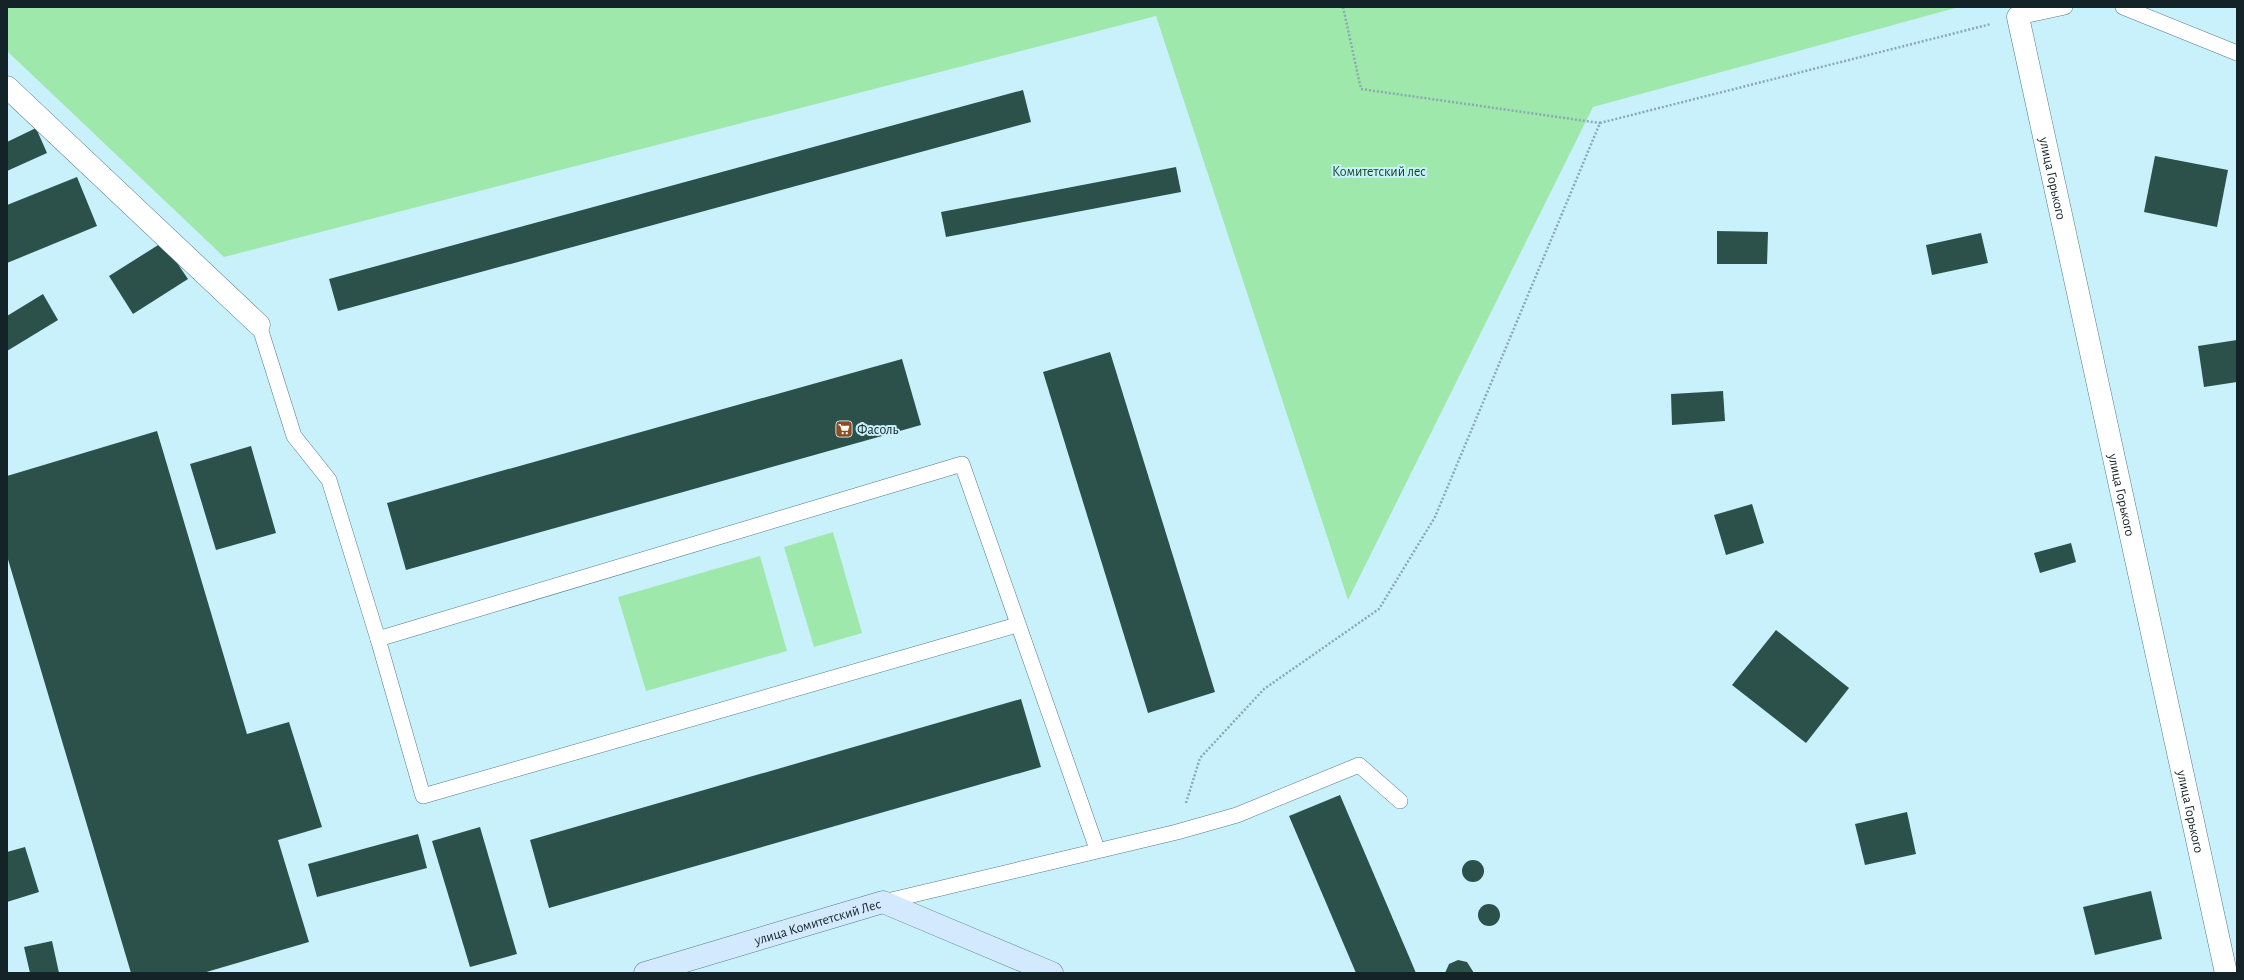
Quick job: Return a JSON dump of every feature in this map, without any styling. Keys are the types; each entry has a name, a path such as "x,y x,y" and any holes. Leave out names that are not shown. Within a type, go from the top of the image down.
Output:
{"street":[{"name":"улица Горького","path":"2018,17 2226,973"},
{"path":"7,87 259,325"},
{"name":"улица Комитетский Лес","path":"645,973 883,902 1052,973"}],"lane":[{"path":"2018,17 2065,7"},
{"path":"2123,7 2237,53"},
{"path":"259,325 294,436 329,480 378,639 423,796 1017,625"},
{"path":"378,639 962,464 1017,625 1097,849"},
{"path":"883,902 1097,849 1177,832 1237,815 1358,765 1400,801"}],"path":[{"path":"1344,7 1361,89 1600,123 2018,17"},
{"path":"1177,832 1200,758 1264,689 1380,609 1431,524 1600,123"}],"green space":[{"name":"Комитетский лес","path":"7,7 1959,7 1593,107 1348,600 1156,16 224,257 7,51"},
{"path":"833,532 862,633 814,647 784,547"},
{"path":"760,556 787,651 646,691 618,597"}],"building":[{"path":"1023,90 1031,122 338,311 329,279"},
{"path":"36,128 47,153 7,171 7,142"},
{"path":"2155,156 2228,170 2217,227 2144,212"},
{"path":"1176,167 1181,192 946,237 941,212"},
{"path":"77,177 97,226 7,263 7,205"},
{"path":"1717,231 1768,232 1767,264 1717,264"},
{"path":"1981,233 1988,263 1932,275 1926,245"},
{"path":"163,242 188,279 133,314 109,276"},
{"path":"43,294 58,320 7,351 7,316"},
{"path":"2237,340 2237,382 2204,387 2198,346"},
{"path":"1110,352 1215,692 1148,713 1043,372"},
{"path":"902,359 921,425 406,570 387,503"},
{"path":"1723,391 1725,421 1672,425 1671,394"},
{"path":"157,431 247,734 289,722 322,827 278,840 309,942 203,973 131,973 7,556 7,476"},
{"path":"251,446 276,533 216,550 190,464"},
{"path":"1752,504 1764,543 1726,555 1714,515"},
{"path":"2071,543 2076,562 2040,573 2034,553"},
{"path":"1776,630 1849,688 1806,743 1732,685"},
{"path":"1021,699 1041,767 549,908 530,840"},
{"path":"1340,795 1416,973 1356,973 1289,816"},
{"path":"1907,812 1916,854 1865,865 1855,824"},
{"path":"480,827 517,954 470,967 432,841"},
{"path":"418,834 427,868 317,897 308,864"},
{"path":"25,847 39,892 7,902 7,852"},
{"path":"1469,860 1477,860 1484,867 1484,875 1477,882 1469,882 1462,875 1462,867"},
{"path":"2151,891 2162,939 2095,955 2083,907"},
{"path":"1485,904 1493,904 1500,911 1500,919 1493,926 1485,926 1478,919 1478,911"},
{"path":"52,941 59,973 30,973 24,947"},
{"path":"1458,960 1467,962 1474,973 1445,973 1449,964"}],"place":[{"name":"Фасоль","path":"844,429"}]}
